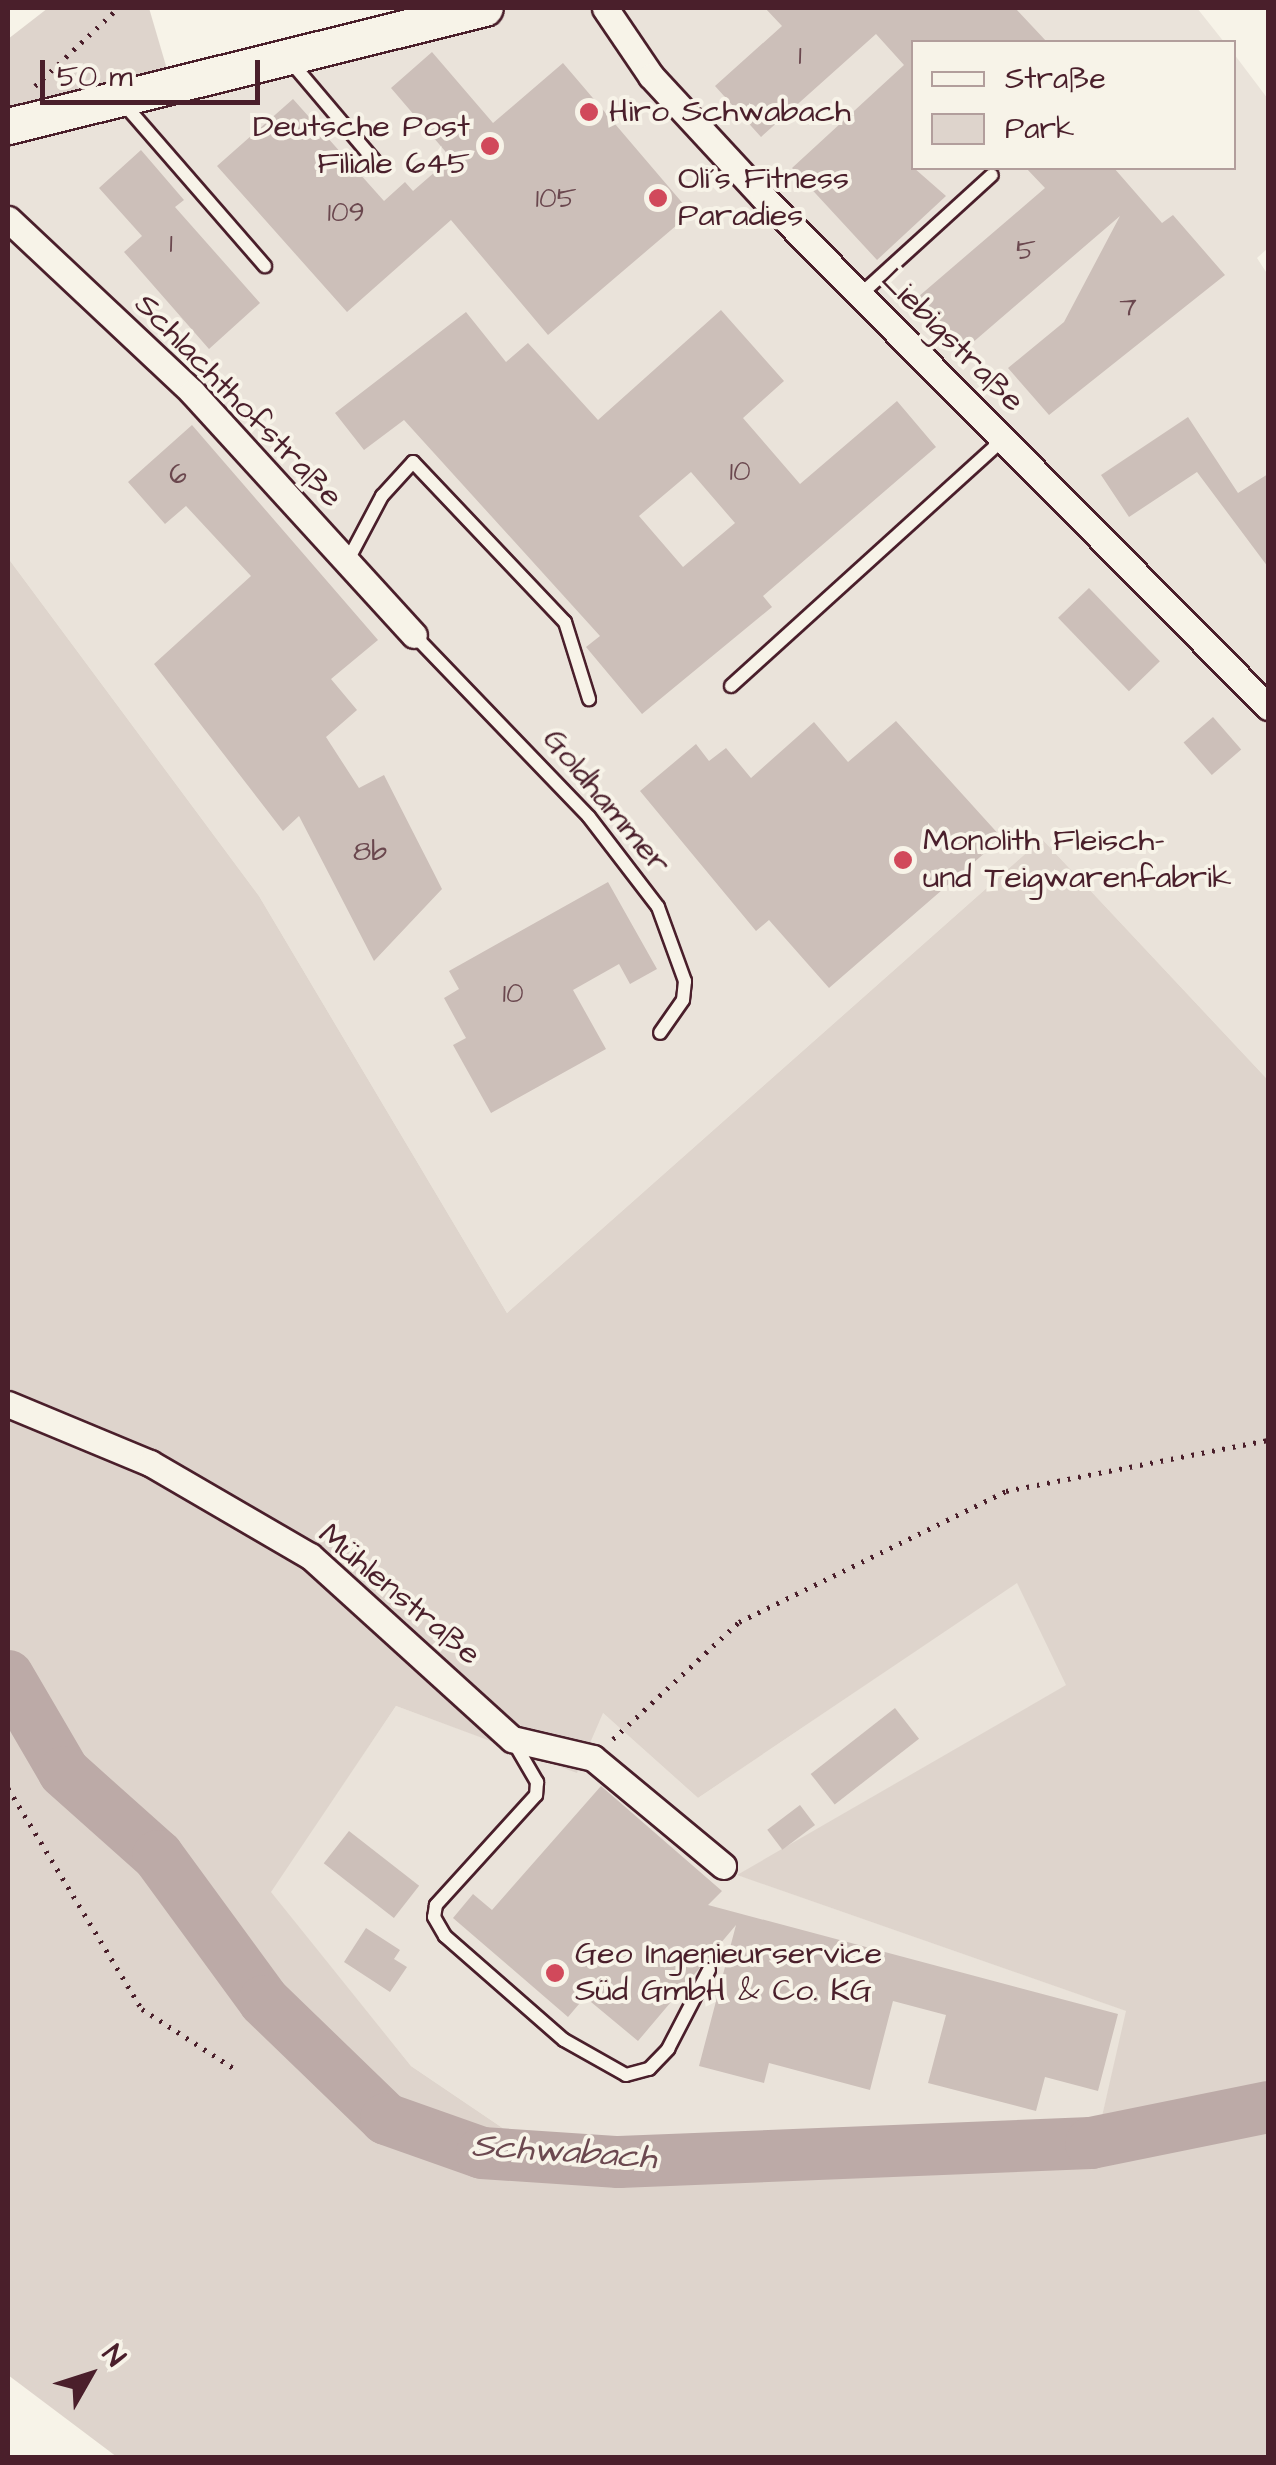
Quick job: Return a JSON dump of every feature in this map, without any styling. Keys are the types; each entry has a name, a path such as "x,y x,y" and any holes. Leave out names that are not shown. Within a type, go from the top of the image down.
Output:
{"street":[{"path":"14,112 119,98 485,8"},
{"name":"Liebigstraße","path":"605,8 651,76 860,296 1268,707"},
{"name":"Schlachthofstraße","path":"8,219 192,392 414,635"},
{"name":"Mühlenstraße","path":"8,1404 150,1463 310,1556 512,1739 593,1758 723,1866"}],"lane":[{"path":"286,57 378,166"},
{"path":"119,98 266,266"},
{"path":"860,296 992,175"},
{"path":"731,686 1003,439"},
{"path":"347,562 382,496 413,462 564,622 589,698"},
{"name":"Goldhammer","path":"414,635 589,817 658,907 686,981 682,1000 660,1033"},
{"path":"512,1739 537,1782 536,1795 436,1906 434,1917 445,1936 564,2040 626,2076 649,2069 668,2049 709,1970"}],"path":[{"path":"14,112 118,8"},
{"path":"593,1758 738,1622 853,1562 1006,1491 1268,1440"},
{"path":"8,1788 142,2009 238,2071"}],"shaded area":[{"path":"454,8 1197,8 1222,40 911,40 911,170 1236,170 1236,57 1268,99 1268,248 1257,258 1268,275 1268,1080 1042,839 507,1313 259,896 8,558 8,112"},
{"path":"1017,1582 1067,1685 738,1875 1127,2011 1100,2126 529,2146 411,2066 270,1892 396,1706 577,1772 602,1712 698,1798"}],"green space":[{"path":"48,8 149,8 169,76 8,112 8,39"},
{"path":"8,558 259,896 507,1313 1042,839 1268,1080 1268,2457 117,2457 8,2375","holes":["1017,1583 1066,1685 737,1875 1126,2011 1100,2125 529,2146 411,2066 271,1892 396,1706 577,1773 603,1713 698,1798"]}],"building":[{"path":"765,8 1015,8 1045,40 911,40 911,170 916,170 946,196 877,260 792,168 904,65 876,34 761,137 715,86 782,26"},
{"path":"432,52 493,123 563,63 691,213 548,335 451,220 347,312 217,166 293,99 384,201 405,182 413,191 451,158 391,88"},
{"path":"141,150 184,200 175,207 260,303 209,349 124,252 142,236 99,188"},
{"path":"1028,170 1116,170 1162,223 1173,215 1225,275 1049,415 1008,368 1064,322 1120,216 957,356 911,303 1045,188"},
{"path":"721,310 784,381 743,418 800,484 897,401 936,447 763,596 772,607 642,714 586,647 600,636 404,420 364,450 335,413 466,312 506,362 528,343 598,420","holes":["691,472 735,523 683,567 639,516"]},
{"path":"1188,417 1238,493 1268,474 1268,567 1197,472 1129,517 1101,475"},
{"path":"192,425 378,640 331,679 357,710 326,737 359,788 384,775 442,889 374,961 299,816 283,831 154,664 251,576 186,506 165,524 128,482"},
{"path":"1089,588 1160,661 1129,691 1058,618"},
{"path":"1213,717 1241,749 1212,775 1184,743"},
{"name":"Monolith Fleisch- und Teigwarenfabrik","path":"896,721 1002,838 829,988 769,920 756,931 640,791 696,744 709,761 726,748 751,778 814,722 848,762"},
{"path":"608,882 657,969 630,984 619,964 573,990 606,1049 491,1113 453,1045 466,1038 444,998 459,989 449,971"},
{"path":"895,1708 919,1739 835,1805 811,1774"},
{"path":"601,1786 722,1891 708,1905 1118,2014 1098,2091 1045,2077 1036,2111 928,2083 946,2015 893,2001 870,2090 769,2063 764,2083 699,2066 736,1925 638,2041 585,1997 568,2017 453,1918 473,1894 492,1910"},
{"path":"800,1805 815,1825 782,1850 767,1830"},
{"path":"349,1831 419,1886 394,1918 324,1863"},
{"path":"366,1928 400,1950 394,1959 407,1967 390,1992 344,1962"}],"waterway":[{"name":"Schwabach","path":"8,1676 64,1772 158,1856 264,2001 386,2119 482,2153 619,2162 1091,2143 1268,2107"}],"place":[{"name":"Hiro Schwabach","path":"589,112"},
{"name":"Deutsche Post Filiale 645","path":"490,146"},
{"name":"Oli´s Fitness Paradies","path":"658,198"},
{"name":"Monolith Fleisch- und Teigwarenfabrik","path":"903,860"},
{"name":"Geo Ingenieurservice Süd GmbH & Co. KG","path":"555,1973"}]}
